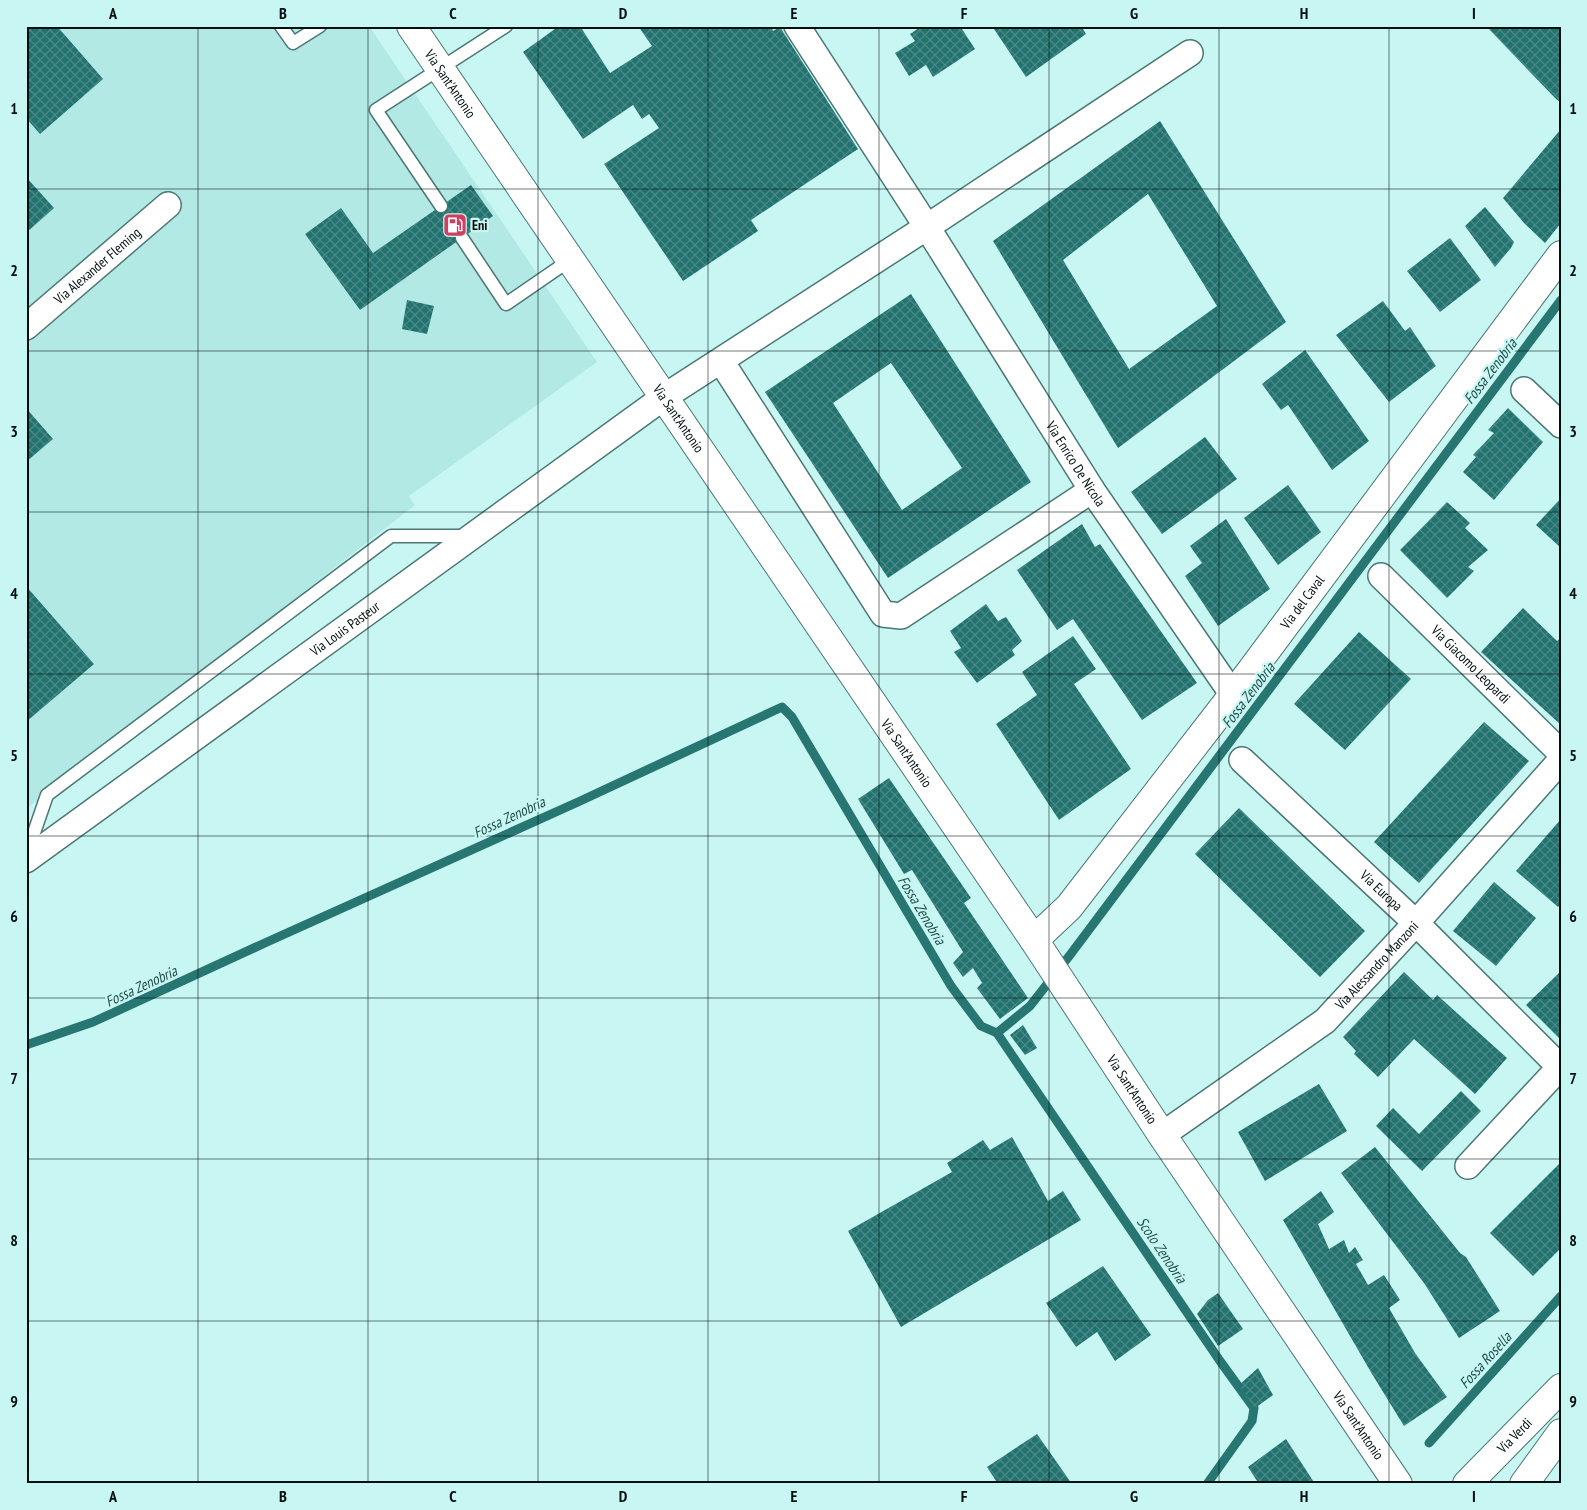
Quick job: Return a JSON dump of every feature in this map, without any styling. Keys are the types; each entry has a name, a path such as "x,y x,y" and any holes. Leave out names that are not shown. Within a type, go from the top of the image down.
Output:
{"main road":[{"name":"Via Sant'Antonio","path":"411,26 1034,940 1162,1135 1398,1484"},
{"name":"Via del Caval","path":"1034,940 1069,907 1233,695 1561,255"},
{"name":"Via Verdi","path":"1466,1484 1561,1388"},
{"path":"1524,1484 1561,1433"}],"street":[{"name":"Via Enrico De Nicola","path":"796,26 927,227 1092,490 1233,695"},
{"name":"Via Louis Pasteur","path":"26,858 664,397 927,227 1190,53"},
{"name":"Via Alexander Fleming","path":"26,327 168,205"},
{"path":"721,361 883,614 901,616 1092,490"},
{"path":"1524,390 1561,425"},
{"name":"Via Giacomo Leopardi","path":"1381,576 1561,753"},
{"name":"Via Europa","path":"1242,760 1416,923 1560,1068"},
{"name":"Via Alessandro Manzoni","path":"1162,1135 1325,1021 1416,923 1561,760"},
{"path":"1468,1166 1560,1068"}],"lane":[{"path":"281,26 293,43 320,26"},
{"path":"441,206 376,110 506,26"},
{"path":"462,238 506,304 570,260"},
{"path":"26,858 47,795 391,536 473,536"}],"shaded area":[{"path":"26,26 369,26 597,362 409,496 415,505 26,809"}],"building":[{"path":"26,26 57,26 103,79 40,134 26,118"},
{"path":"559,26 580,26 610,73 652,46 638,26 771,26 773,31 780,27 858,149 751,220 758,231 683,281 604,164 659,128 649,114 642,119 633,105 583,139 523,52"},
{"path":"922,26 960,26 975,49 933,77 926,65 909,76 895,53 915,41 910,34"},
{"path":"992,26 1081,26 1086,34 1026,77"},
{"path":"1486,26 1561,26 1561,103 1555,98"},
{"path":"1160,121 1286,322 1118,448 993,241","holes":["1148,194 1217,306 1129,369 1063,260"]},
{"path":"1561,129 1561,223 1545,243 1524,223 1503,198"},
{"path":"26,177 54,208 26,233"},
{"path":"471,185 493,216 360,310 305,234 341,208 373,253"},
{"path":"1485,207 1514,242 1495,267 1465,226"},
{"path":"1450,238 1481,280 1440,312 1407,271"},
{"path":"911,294 1031,482 888,578 765,392","holes":["891,363 962,468 902,510 833,403"]},
{"path":"407,300 434,306 427,334 402,329"},
{"path":"1383,301 1405,331 1410,327 1436,366 1389,402 1336,335"},
{"path":"1305,350 1369,441 1332,470 1288,405 1281,410 1262,384"},
{"path":"26,408 53,439 26,462"},
{"path":"1508,408 1543,442 1494,500 1463,472 1476,457 1473,455 1494,433 1488,430"},
{"path":"1205,437 1237,479 1162,534 1131,492"},
{"path":"1288,485 1321,532 1278,565 1244,518"},
{"path":"1561,498 1561,548 1536,525"},
{"path":"1447,502 1470,523 1465,528 1488,550 1468,567 1474,571 1447,598 1400,550"},
{"path":"1226,519 1270,589 1218,626 1185,576 1202,563 1190,546"},
{"path":"1082,524 1095,547 1100,544 1197,683 1142,720 1073,619 1057,630 1017,570"},
{"path":"26,586 94,664 26,722"},
{"path":"986,604 998,621 1006,617 1022,641 1012,650 1015,655 977,683 954,652 961,648 950,631"},
{"path":"1523,608 1557,641 1561,638 1561,725 1481,652"},
{"path":"1359,632 1411,679 1345,750 1294,704"},
{"path":"1073,636 1096,669 1074,684 1131,769 1059,820 996,724 1037,695 1022,672"},
{"path":"1484,722 1529,761 1419,883 1374,842"},
{"path":"889,778 971,898 964,903 1028,998 1000,1019 977,988 982,983 973,968 963,977 953,963 963,952 912,870 904,874 858,799"},
{"path":"1239,808 1365,931 1320,977 1195,854"},
{"path":"1561,819 1561,904 1558,907 1516,871"},
{"path":"1494,882 1536,918 1496,966 1453,931"},
{"path":"1561,971 1561,1040 1526,1005"},
{"path":"1404,972 1433,1000 1437,995 1507,1058 1475,1094 1414,1039 1378,1077 1354,1054 1356,1051 1343,1037"},
{"path":"1023,1025 1037,1048 1025,1055 1010,1035"},
{"path":"1319,1084 1347,1131 1265,1181 1238,1132"},
{"path":"1461,1091 1481,1111 1422,1171 1376,1126 1393,1108 1419,1134"},
{"path":"1012,1137 1048,1201 1063,1191 1081,1220 901,1327 848,1231 952,1172 947,1163 983,1140 990,1150"},
{"path":"1375,1147 1460,1253 1466,1257 1500,1311 1459,1338 1424,1283 1341,1173"},
{"path":"1561,1162 1561,1248 1533,1276 1490,1233"},
{"path":"1321,1191 1334,1212 1318,1224 1329,1249 1344,1240 1349,1253 1355,1247 1363,1260 1356,1264 1368,1285 1384,1275 1400,1300 1389,1308 1415,1353 1447,1397 1404,1426 1283,1220"},
{"path":"1103,1266 1151,1335 1115,1361 1097,1332 1076,1347 1046,1303"},
{"path":"1218,1293 1243,1329 1218,1346 1197,1314 1208,1300"},
{"path":"1258,1368 1273,1395 1255,1408 1239,1385"},
{"path":"1037,1434 1072,1484 998,1484 987,1467"},
{"path":"1286,1439 1315,1484 1259,1484 1248,1467"}],"waterway":[{"name":"Fossa Zenobria","path":"26,1045 93,1022 578,802 782,707 792,717 951,986 981,1026 997,1033 1030,1006 1070,955 1561,300"},
{"name":"Scolo Zenobria","path":"997,1033 1254,1408 1252,1421 1207,1484"},
{"name":"Fossa Rosella","path":"1429,1443 1561,1296"}],"place":[{"name":"Eni","path":"455,225"}]}
